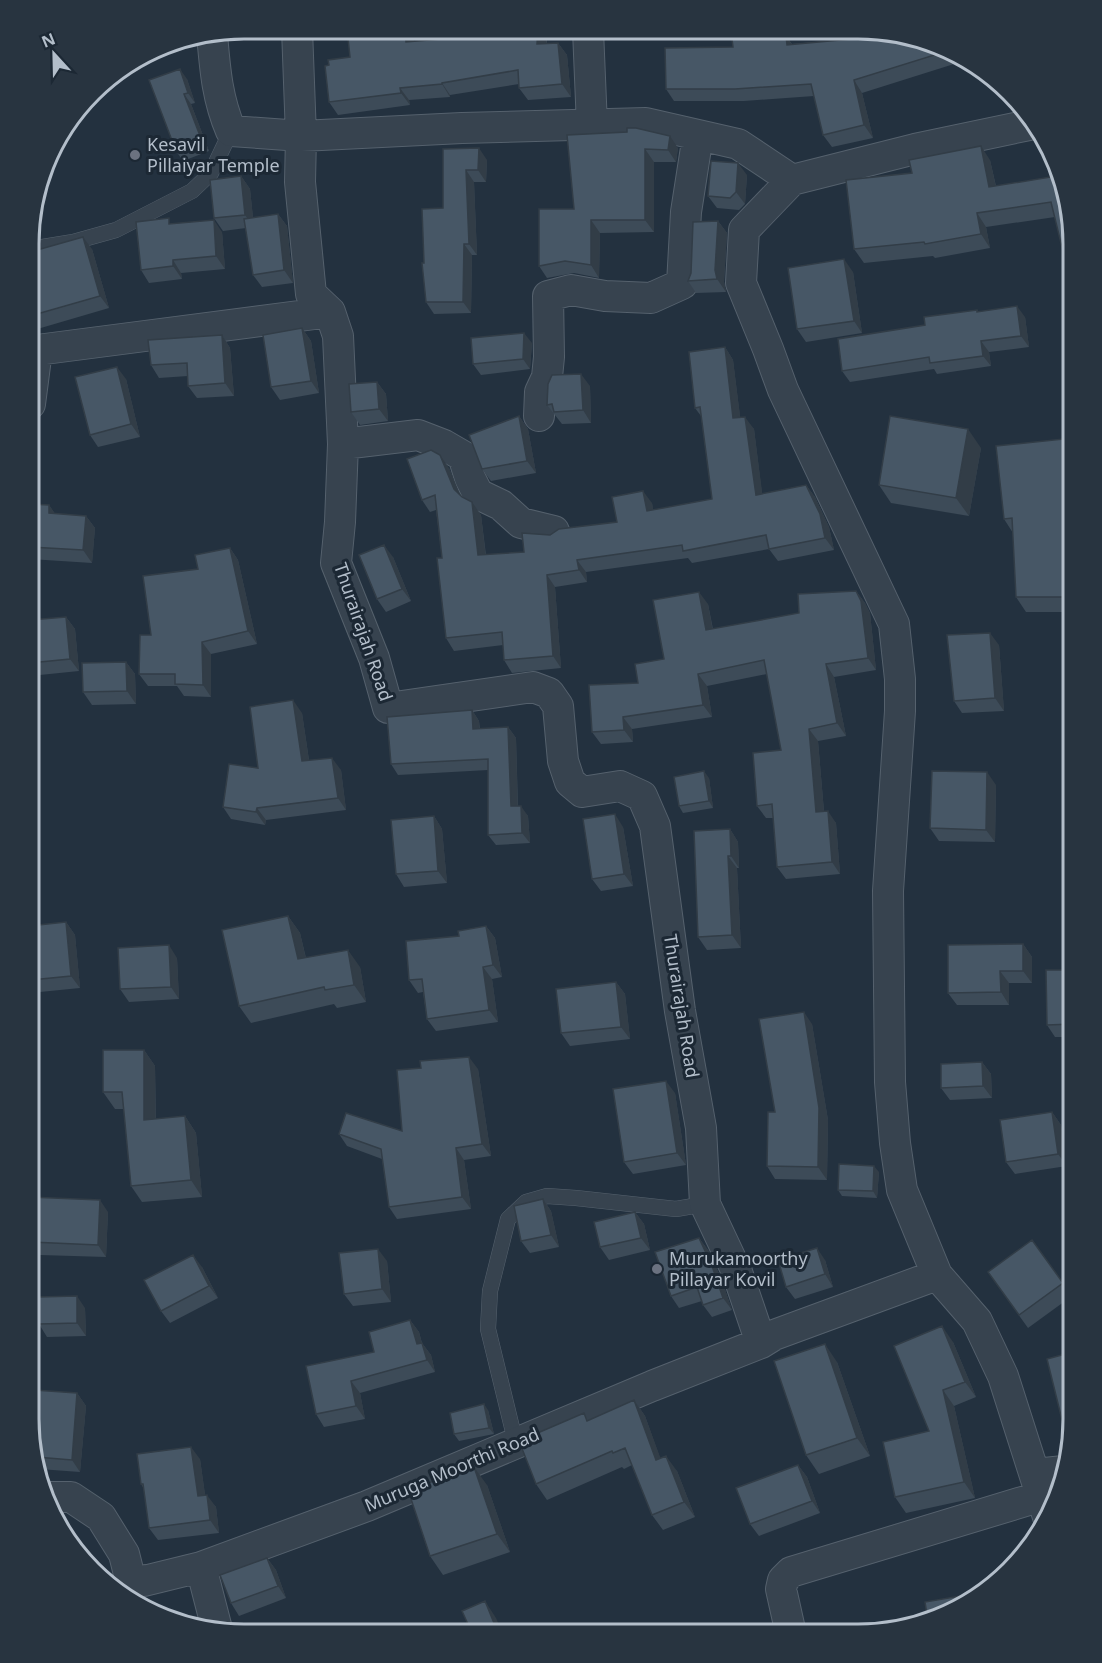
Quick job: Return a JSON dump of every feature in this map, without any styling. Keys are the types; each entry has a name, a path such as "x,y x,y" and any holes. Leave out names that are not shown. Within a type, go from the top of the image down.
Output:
{"street":[{"path":"297,39 301,136 300,182 311,294 330,312"},
{"path":"588,39 592,126"},
{"path":"213,42 221,109 231,131 301,136 462,128 646,123 738,144 792,180"},
{"path":"1026,126 915,149 792,180 744,230 741,284 783,390 894,624 900,679 900,711 888,891 890,1082 902,1190 937,1275 977,1322 1003,1376 1042,1496"},
{"path":"538,416 540,392 547,377 549,357 548,296 571,290 605,296 651,298 682,284 686,212 698,135"},
{"path":"39,350 330,312"},
{"name":"Thurairajah Road","path":"330,312 338,336 343,444 336,563 374,658 388,708 533,687 549,693 558,706 563,761 570,782 582,792 620,786 642,796 655,826 680,1011 701,1128 705,1204"},
{"path":"343,444 418,435 444,445 463,456 478,494 501,505 521,523 554,531"},
{"path":"705,1204 737,1272 761,1343"},
{"name":"Muruga Moorthi Road","path":"129,1587 201,1567 367,1506 805,1323 937,1275"},
{"path":"789,1624 781,1589 783,1580 791,1572 1042,1496 1052,1484"},
{"path":"55,1497 71,1497 101,1517 124,1554 129,1587"},
{"path":"201,1567 215,1622"}],"lane":[{"path":"39,248 73,242 116,230 192,191 211,173 231,131"},
{"path":"516,1444 488,1329 490,1291 508,1219 526,1203 547,1196 676,1209 705,1204"}],"building":[{"path":"348,39 406,39 406,42 440,39 537,39 537,44 558,43 562,84 519,88 518,70 442,84 400,88 401,93 329,102 325,66 329,65 328,60 350,57"},
{"path":"732,39 786,39 787,45 858,39 911,46 936,55 854,80 864,125 823,135 811,84 735,89 666,89 665,48 733,47"},
{"path":"180,69 188,93 184,94 202,141 176,151 149,80"},
{"path":"627,128 670,136 668,150 645,149 645,220 591,220 591,265 565,261 539,266 539,209 574,209 567,135 627,132"},
{"path":"981,146 989,187 1051,177 1059,204 1063,230 1063,251 1051,202 977,213 981,234 925,244 924,242 854,249 846,180 912,173 909,160"},
{"path":"479,148 478,170 466,170 469,244 464,244 463,302 426,302 422,263 424,263 422,209 443,208 443,149"},
{"path":"711,161 738,163 736,192 730,198 708,196"},
{"path":"241,176 245,215 214,218 210,180"},
{"path":"278,214 284,270 253,275 244,219"},
{"path":"169,218 169,224 214,220 216,256 173,260 173,266 141,270 136,222"},
{"path":"718,221 715,270 717,279 688,281 691,273 693,222"},
{"path":"83,237 100,296 39,313 39,249"},
{"path":"844,259 854,321 797,329 788,268"},
{"path":"1017,306 1021,336 981,341 983,356 930,363 929,357 842,371 838,339 925,325 924,317"},
{"path":"302,328 311,381 271,387 263,335"},
{"path":"524,333 523,359 473,364 471,338"},
{"path":"222,335 225,383 188,386 187,363 151,365 148,340"},
{"path":"725,347 733,418 745,417 756,495 806,485 820,514 825,538 769,549 766,535 683,551 682,545 577,560 579,570 547,575 553,656 504,660 502,632 446,638 437,558 442,558 435,495 422,500 407,459 431,450 440,455 454,489 462,497 472,502 478,555 524,552 522,533 550,535 559,529 617,522 612,497 643,491 647,511 712,499 700,407 695,408 689,352"},
{"path":"117,367 131,424 90,435 75,377"},
{"path":"581,374 583,410 554,412 552,404 547,405 548,384 552,375"},
{"path":"377,382 379,409 351,412 349,384"},
{"path":"519,416 527,461 482,469 469,435"},
{"path":"890,416 968,429 956,498 879,485"},
{"path":"1063,439 1063,597 1016,597 1012,518 1004,519 996,446"},
{"path":"39,504 49,505 49,513 86,516 83,550 39,548"},
{"path":"384,545 402,589 377,599 359,555"},
{"path":"230,548 248,631 202,642 203,685 175,684 175,674 139,674 140,635 151,635 143,576 198,569 195,555"},
{"path":"856,591 861,601 868,658 826,664 837,723 809,729 816,812 828,811 832,862 777,867 772,804 757,806 753,753 781,750 764,660 698,674 703,705 623,717 624,730 592,732 589,685 638,683 635,664 664,659 653,600 699,592 706,630 799,613 798,594"},
{"path":"66,617 70,659 39,662 39,619"},
{"path":"990,633 995,698 954,701 947,635"},
{"path":"126,662 127,691 83,692 82,663"},
{"path":"293,700 302,761 332,758 338,798 257,808 256,812 223,807 229,764 258,768 250,707"},
{"path":"472,710 473,729 508,727 511,806 521,806 522,833 488,835 488,759 391,764 387,717"},
{"path":"704,771 709,801 679,806 674,777"},
{"path":"932,771 987,772 986,830 930,828"},
{"path":"615,814 624,874 592,879 583,819"},
{"path":"434,816 438,871 396,874 391,820"},
{"path":"730,829 731,856 728,856 732,935 698,937 694,831"},
{"path":"288,916 298,959 348,950 354,985 325,990 324,987 239,1006 222,930"},
{"path":"66,922 71,976 39,979 39,925"},
{"path":"486,926 493,965 483,967 489,1010 427,1019 422,979 409,980 406,941 459,936 458,931"},
{"path":"1023,944 1023,971 1000,971 1001,992 948,993 948,945"},
{"path":"169,945 171,987 120,989 118,948"},
{"path":"1046,970 1063,970 1063,1024 1047,1025"},
{"path":"616,982 621,1027 561,1033 556,989"},
{"path":"804,1012 819,1108 818,1167 767,1166 768,1112 775,1112 759,1019"},
{"path":"103,1050 144,1050 144,1120 185,1116 191,1180 131,1186 122,1092 103,1092"},
{"path":"469,1057 482,1144 456,1148 462,1197 389,1207 381,1149 339,1134 346,1113 402,1131 397,1070 421,1068 420,1061"},
{"path":"982,1062 983,1086 941,1088 941,1064"},
{"path":"666,1081 677,1153 624,1162 613,1089"},
{"path":"1052,1112 1058,1154 1006,1162 1000,1120"},
{"path":"839,1164 874,1166 873,1191 838,1190"},
{"path":"39,1197 100,1200 98,1245 39,1242"},
{"path":"543,1199 551,1235 521,1241 514,1206"},
{"path":"635,1212 641,1238 600,1247 594,1222"},
{"path":"699,1238 723,1298 703,1305 697,1287 671,1296 655,1252"},
{"path":"1032,1240 1063,1283 1019,1315 988,1272"},
{"path":"817,1248 825,1274 786,1287 778,1260"},
{"path":"378,1249 382,1289 344,1294 339,1253"},
{"path":"193,1255 209,1286 161,1311 144,1280"},
{"path":"77,1296 77,1323 39,1324 39,1297"},
{"path":"410,1320 417,1344 422,1343 427,1360 351,1381 356,1406 316,1414 306,1366 374,1352 369,1332"},
{"path":"942,1326 965,1382 943,1390 964,1482 895,1497 883,1442 929,1431 894,1346"},
{"path":"825,1344 857,1438 806,1455 774,1361"},
{"path":"1063,1355 1063,1424 1047,1359"},
{"path":"39,1390 77,1393 72,1460 43,1458"},
{"path":"634,1400 656,1460 666,1456 684,1502 652,1515 625,1448 613,1453 612,1451 536,1484 519,1441 584,1413 587,1421"},
{"path":"484,1404 489,1428 454,1434 450,1413"},
{"path":"191,1447 198,1496 207,1495 210,1520 149,1528 137,1454"},
{"path":"798,1465 812,1501 750,1524 736,1488"},
{"path":"474,1467 497,1534 430,1556 408,1490"},
{"path":"267,1558 278,1586 231,1603 220,1575"},
{"path":"963,1595 927,1612 925,1602"},
{"path":"485,1601 494,1624 468,1624 462,1611"}],"place":[{"name":"Kesavil Pillaiyar Temple","path":"135,155"},
{"name":"Murukamoorthy Pillayar Kovil","path":"657,1269"}]}
